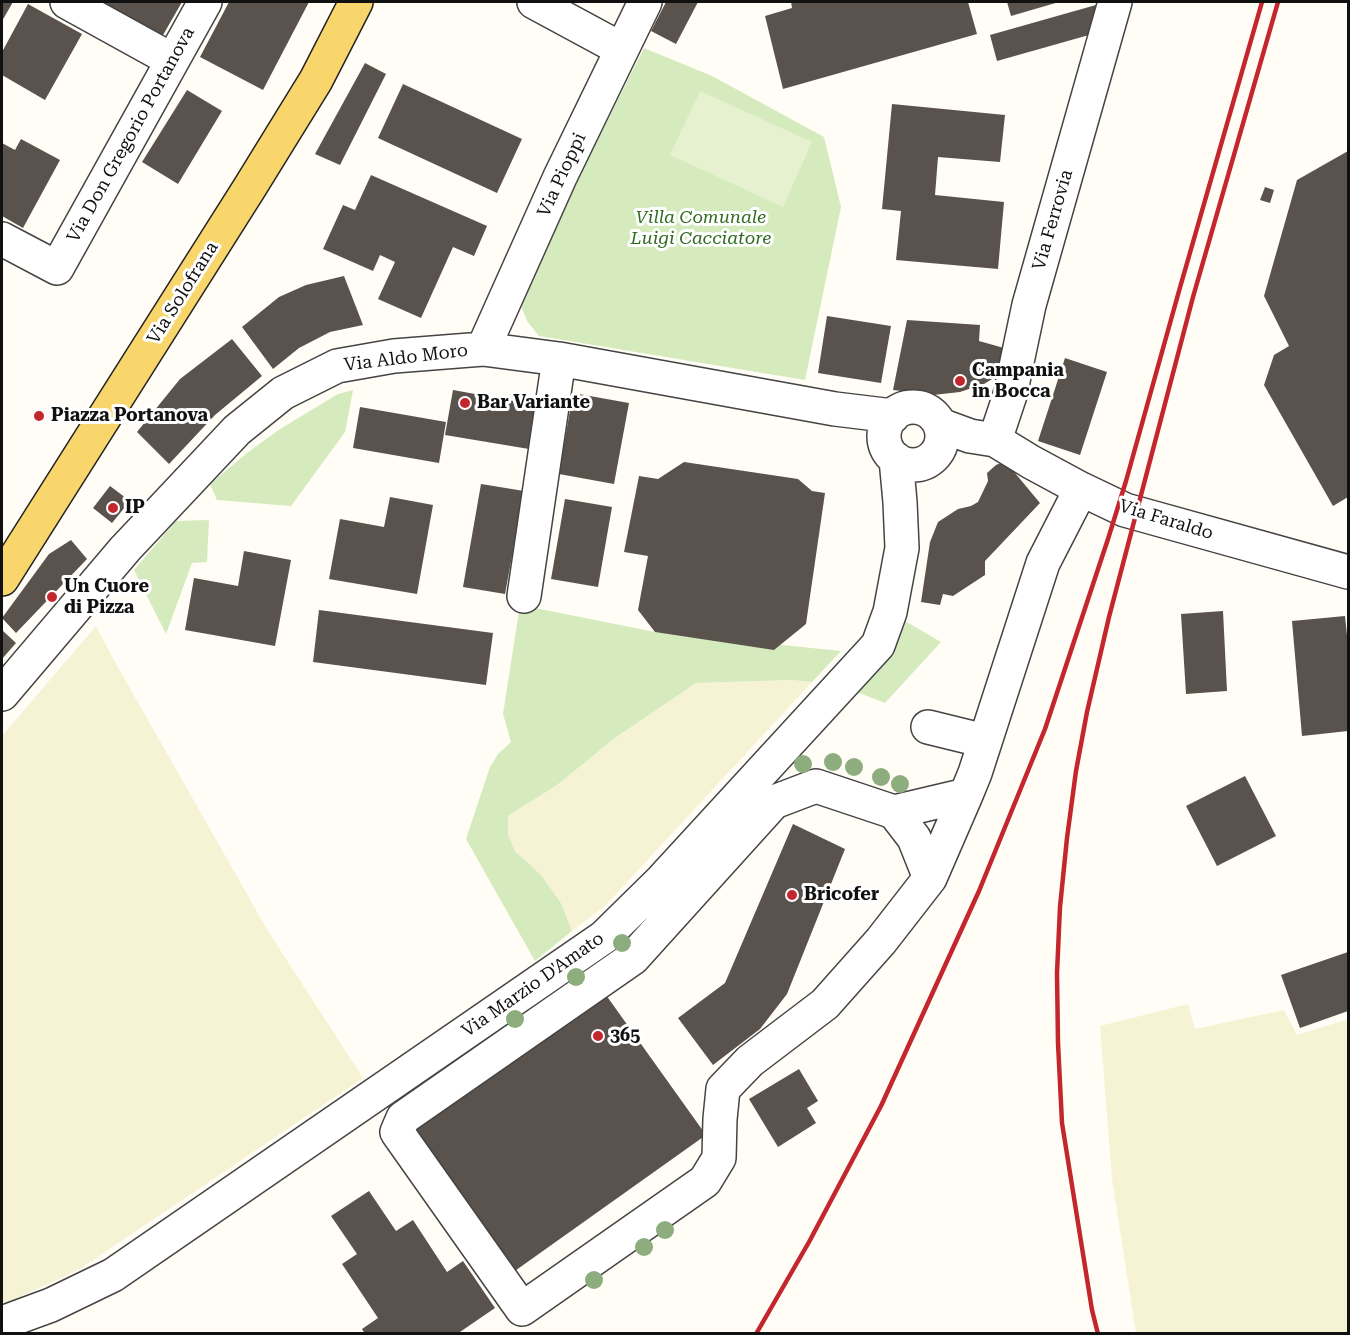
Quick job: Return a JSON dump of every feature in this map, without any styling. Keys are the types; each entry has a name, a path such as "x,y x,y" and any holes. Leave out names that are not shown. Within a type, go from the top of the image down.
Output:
{"main road":[{"name":"Via Solofrana","path":"2,579 316,80 356,2"}],"street":[{"path":"67,2 172,60"},
{"name":"Via Don Gregorio Portanova","path":"2,239 57,268 205,2"},
{"path":"534,2 621,50"},
{"name":"Via Pioppi","path":"483,350 560,177 645,2"},
{"name":"Via Ferrovia","path":"900,502 929,442 1010,394 1029,305 1115,2"},
{"name":"Via Aldo Moro","path":"2,694 124,549 237,430 283,393 337,366 394,356 483,350 559,359 835,409 929,442"},
{"path":"524,596 559,359"},
{"name":"Via Faraldo","path":"929,442 1031,462 1125,510 1348,572"},
{"path":"966,795 894,812 816,786 774,802 714,846 657,933 633,958 403,1118 397,1132 522,1309 705,1181 719,1158 723,1089 750,1061 825,1004 881,941 930,878 966,795 1043,563 1081,489"},
{"name":"Via Marzio D'Amato","path":"2,1323 51,1305 113,1275 604,937 662,880 714,846 878,645 890,612 902,548 900,502"},
{"path":"928,727 985,741"},
{"path":"894,812 914,838 930,878"},
{"path":"632,909 657,933"},
{"path":"528,990 550,1016"},
{"path":"383,1089 403,1118"}],"shaded area":[{"path":"96,626 268,931 363,1078 80,1269 2,1304 2,736"},
{"path":"792,680 812,682 605,906 572,931 561,903 541,875 515,851 508,835 508,816 557,785 615,738 696,683"},
{"path":"1188,1004 1195,1029 1284,1010 1297,1035 1348,1019 1348,1333 1136,1333 1112,1179 1100,1026"}],"green space":[{"name":"Villa Comunale Luigi Cacciatore","path":"644,48 712,76 824,137 841,207 805,380 539,336 527,321 518,298"},
{"path":"700,91 812,142 783,207 670,155"},
{"path":"353,390 345,432 291,506 217,500 210,484 247,453 280,429 338,394"},
{"path":"209,520 207,562 192,563 166,634 134,570 176,521"},
{"path":"520,605 655,632 841,651 812,682 792,680 696,683 615,738 557,785 508,816 508,835 515,851 541,875 561,903 572,931 535,961 466,839 490,767 498,754 511,742 503,714"},
{"path":"900,618 941,642 885,703 857,692 885,664 893,648"}],"building":[{"path":"2,2 13,2 2,21"},
{"path":"106,2 182,2 159,42 101,10"},
{"path":"229,2 309,2 263,90 200,57"},
{"path":"666,2 698,2 676,44 651,31"},
{"path":"791,2 968,2 977,34 783,89 765,16 792,8"},
{"path":"1007,2 1059,2 1011,16"},
{"path":"1103,3 1096,33 997,61 990,35"},
{"path":"28,4 82,34 45,100 2,75 2,52"},
{"path":"365,63 386,74 340,165 315,154"},
{"path":"403,84 522,139 497,193 378,138"},
{"path":"187,90 222,111 178,184 142,162"},
{"path":"892,104 1005,115 1000,162 938,157 935,195 1004,202 998,269 896,260 901,211 882,209"},
{"path":"21,139 60,160 23,228 2,216 2,143 15,150"},
{"path":"1348,151 1348,497 1333,506 1264,385 1274,355 1289,346 1264,296 1297,180"},
{"path":"371,175 487,226 474,256 453,247 421,318 378,299 395,262 380,255 373,271 323,249 343,205 355,210"},
{"path":"1265,187 1274,190 1270,203 1260,200"},
{"path":"344,276 363,325 330,332 299,348 273,369 242,327 279,297 306,285"},
{"path":"827,316 891,326 881,383 818,373"},
{"path":"907,320 980,325 979,341 1004,348 1005,371 984,384 960,392 933,395 893,390"},
{"path":"232,339 262,376 215,415 169,464 137,432 180,379"},
{"path":"1065,358 1107,372 1080,455 1038,441"},
{"path":"453,390 536,405 529,449 445,435"},
{"path":"573,393 629,403 614,484 559,474"},
{"path":"360,407 446,422 439,463 353,448"},
{"path":"1005,461 1040,503 985,561 985,575 953,596 943,594 940,605 921,602 930,542 938,522 958,509 978,502 988,481 987,473"},
{"path":"684,462 798,479 812,491 825,493 806,624 774,650 655,632 638,610 648,556 624,552 639,476 658,479"},
{"path":"481,484 524,491 505,594 463,587"},
{"path":"110,486 130,501 112,523 93,508"},
{"path":"390,497 433,505 417,594 329,579 340,519 384,527"},
{"path":"565,499 612,507 598,587 551,579"},
{"path":"71,540 87,559 16,633 2,618 49,554"},
{"path":"244,551 291,560 275,646 185,630 194,578 238,586"},
{"path":"319,610 493,633 486,685 313,662"},
{"path":"1223,611 1227,691 1186,694 1181,614"},
{"path":"1345,616 1348,645 1348,731 1302,736 1292,621"},
{"path":"2,630 16,643 2,659"},
{"path":"1245,776 1276,836 1217,866 1186,806"},
{"path":"793,824 845,849 787,994 760,1029 713,1065 678,1018 725,983"},
{"path":"1348,952 1348,1011 1300,1028 1281,975"},
{"path":"606,995 706,1135 512,1273 412,1133"},
{"path":"799,1069 818,1101 807,1108 816,1123 778,1147 749,1099"},
{"path":"369,1191 396,1231 413,1220 447,1272 463,1261 495,1308 457,1334 365,1334 362,1329 378,1318 342,1264 357,1254 331,1216"}],"railway":[{"path":"756,1334 809,1242 881,1106 979,891 1045,729 1126,481 1262,2"},
{"path":"1098,1334 1092,1310 1062,1123 1058,1043 1057,973 1060,907 1076,771 1109,617 1193,297 1278,2"}],"place":[{"name":"Campania in Bocca","path":"960,381"},
{"name":"Bar Variante","path":"465,403"},
{"name":"Piazza Portanova","path":"39,416"},
{"name":"IP","path":"113,508"},
{"name":"Un Cuore di Pizza","path":"52,597"},
{"name":"Bricofer","path":"792,895"},
{"name":"365","path":"598,1036"}]}
